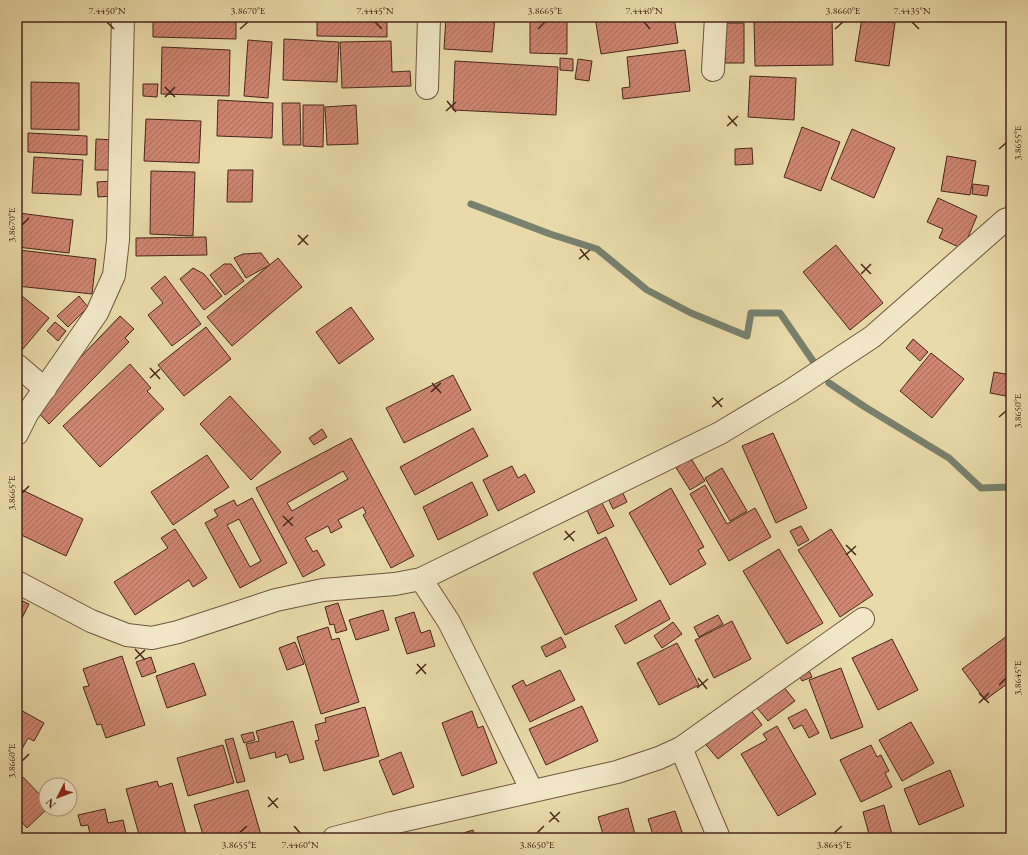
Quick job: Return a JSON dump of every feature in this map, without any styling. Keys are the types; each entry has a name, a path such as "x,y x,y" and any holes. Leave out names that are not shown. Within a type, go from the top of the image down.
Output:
{"street":[{"path":"17,434 27,414 97,313 114,275 118,240 123,17"},
{"path":"427,88 429,17"},
{"path":"713,70 716,17"},
{"path":"17,582 91,621 127,635 152,638 178,632 283,599 323,590 395,584 421,579 720,433 790,391 872,337 1005,220 1011,218"},
{"path":"17,365 45,388"},
{"path":"421,579 449,622 532,791"},
{"path":"334,838 392,823 617,772 659,758 681,748 863,619"},
{"path":"681,748 719,838"}],"building":[{"path":"153,17 236,17 236,39 153,37"},
{"path":"317,17 387,17 387,37 317,36"},
{"path":"446,17 495,17 492,52 444,49"},
{"path":"530,17 567,17 567,54 530,53"},
{"path":"595,17 674,17 678,43 601,54"},
{"path":"802,17 832,19 833,65 755,66 754,20 802,20"},
{"path":"862,18 895,23 889,66 855,61"},
{"path":"726,23 744,23 744,63 725,63"},
{"path":"284,39 339,42 337,82 283,80"},
{"path":"248,40 272,42 268,98 244,96"},
{"path":"391,41 392,72 410,71 411,86 342,88 340,42"},
{"path":"162,47 230,50 229,96 161,94"},
{"path":"685,50 690,91 623,99 622,88 630,87 627,57"},
{"path":"560,58 573,59 573,71 560,70"},
{"path":"578,59 592,61 589,81 575,79"},
{"path":"455,61 558,67 556,115 453,110"},
{"path":"750,76 796,78 794,120 748,117"},
{"path":"31,82 79,83 79,130 31,129"},
{"path":"143,84 158,84 157,97 143,96"},
{"path":"218,100 273,103 272,138 217,136"},
{"path":"282,103 300,103 301,145 283,145"},
{"path":"303,105 324,105 323,147 303,146"},
{"path":"356,105 358,144 327,145 325,107"},
{"path":"146,119 201,121 199,163 144,161"},
{"path":"802,127 840,142 821,191 784,177"},
{"path":"852,129 895,148 874,198 831,179"},
{"path":"28,133 87,136 87,155 28,152"},
{"path":"96,139 116,140 115,170 95,170"},
{"path":"752,148 753,164 735,165 735,149"},
{"path":"947,156 976,161 970,195 941,191"},
{"path":"34,157 83,160 81,195 32,193"},
{"path":"228,170 253,170 252,202 227,202"},
{"path":"151,171 195,172 193,236 150,234"},
{"path":"112,181 112,196 98,197 97,182"},
{"path":"973,184 989,186 987,196 972,194"},
{"path":"938,198 977,216 963,249 939,238 943,229 927,222"},
{"path":"19,213 73,220 69,253 17,247"},
{"path":"206,237 207,255 136,256 136,238"},
{"path":"836,245 883,303 850,330 803,272"},
{"path":"19,250 96,259 92,294 17,286"},
{"path":"261,253 270,265 246,278 234,258 243,254"},
{"path":"278,258 302,287 232,346 207,317"},
{"path":"224,264 231,264 244,281 225,295 210,275"},
{"path":"193,268 204,274 222,296 204,310 180,279"},
{"path":"165,276 201,324 172,346 148,315 163,303 151,288"},
{"path":"17,292 49,318 22,350 17,346"},
{"path":"79,296 88,307 68,327 57,316"},
{"path":"351,307 374,339 339,364 316,332"},
{"path":"120,316 134,329 125,338 129,342 49,424 33,407"},
{"path":"55,322 66,331 58,341 47,331"},
{"path":"206,327 231,359 184,396 158,365"},
{"path":"913,339 928,352 920,361 906,348"},
{"path":"931,353 964,379 932,418 900,391"},
{"path":"130,364 151,388 147,391 164,409 100,467 63,426"},
{"path":"994,372 1011,375 1011,397 990,393"},
{"path":"453,375 471,410 404,443 386,408"},
{"path":"230,396 281,452 251,480 200,424"},
{"path":"473,428 488,456 415,495 400,467"},
{"path":"322,429 327,437 314,445 309,438"},
{"path":"773,433 807,508 776,523 742,446"},
{"path":"351,438 414,556 391,568 363,515 366,513 363,507 338,520 342,527 331,533 328,526 305,538 313,552 317,550 325,565 303,577 256,488","holes":["343,471 348,479 292,511 287,503"]},
{"path":"207,455 229,487 173,525 151,492"},
{"path":"690,457 705,481 690,490 675,466"},
{"path":"512,466 518,478 525,474 535,492 498,511 483,480"},
{"path":"722,468 747,511 730,521 705,478"},
{"path":"472,482 488,515 438,540 423,507"},
{"path":"705,485 727,524 755,508 771,537 729,561 690,494"},
{"path":"620,487 627,502 613,509 606,494"},
{"path":"18,488 83,519 66,556 17,533"},
{"path":"671,488 704,547 698,550 706,564 670,585 629,513"},
{"path":"252,498 287,563 240,588 205,523 218,516 214,510 234,500 237,506","holes":["239,519 261,561 250,567 227,525"]},
{"path":"602,503 614,526 598,534 587,510"},
{"path":"801,526 809,540 798,546 790,531"},
{"path":"175,529 207,578 193,587 189,580 135,615 114,582 168,548 161,538"},
{"path":"831,529 873,595 840,617 798,550"},
{"path":"606,537 637,600 565,635 533,573"},
{"path":"779,549 823,623 787,644 743,571"},
{"path":"18,599 29,604 20,622 17,620"},
{"path":"660,600 670,619 625,644 615,626"},
{"path":"338,603 347,630 336,633 334,624 330,625 325,607"},
{"path":"383,610 389,630 356,640 349,620"},
{"path":"414,612 421,633 430,630 435,646 407,654 395,618"},
{"path":"718,615 723,624 699,637 694,627"},
{"path":"732,621 751,659 714,678 695,640"},
{"path":"673,622 682,634 662,648 654,636"},
{"path":"328,627 332,640 339,638 359,702 321,714 297,637"},
{"path":"1011,633 1011,681 985,700 962,669"},
{"path":"561,637 566,647 546,657 541,647"},
{"path":"892,639 918,690 878,710 852,658"},
{"path":"295,642 304,664 287,670 279,648"},
{"path":"677,643 699,685 659,705 637,663"},
{"path":"122,656 145,725 106,738 101,724 97,725 83,687 89,686 83,669"},
{"path":"151,657 156,672 142,677 136,662"},
{"path":"194,663 206,695 167,708 156,676"},
{"path":"807,666 812,677 802,681 797,671"},
{"path":"841,668 863,727 831,739 809,680"},
{"path":"560,670 575,700 530,722 512,686 523,680 526,686"},
{"path":"779,681 795,701 768,721 752,702"},
{"path":"747,705 762,725 718,759 702,740"},
{"path":"582,706 598,741 546,765 529,729"},
{"path":"365,707 379,756 324,771 315,741 319,740 315,725 326,722 325,718"},
{"path":"17,708 44,723 34,741 28,738 17,758"},
{"path":"806,709 819,733 809,738 802,725 794,729 788,718"},
{"path":"472,711 478,728 483,726 497,763 462,776 442,723"},
{"path":"293,721 304,759 290,763 287,754 276,758 275,752 250,759 246,744 259,741 256,731"},
{"path":"911,722 934,763 902,781 879,740"},
{"path":"777,726 816,794 778,816 741,754 767,740 763,734"},
{"path":"253,732 255,740 244,743 241,735"},
{"path":"233,738 245,781 237,783 225,740"},
{"path":"223,745 234,783 188,796 177,758"},
{"path":"871,745 877,757 881,755 889,771 885,773 892,787 861,802 840,760"},
{"path":"401,752 414,787 393,795 379,761"},
{"path":"950,770 964,806 919,825 904,789"},
{"path":"17,771 38,793 39,817 27,828 17,817"},
{"path":"157,781 159,787 172,783 187,838 140,838 126,789"},
{"path":"248,790 261,835 252,838 204,838 194,805"},
{"path":"884,805 893,838 870,838 863,812"},
{"path":"628,808 636,838 604,838 598,817"},
{"path":"105,809 108,823 123,820 127,837 91,838 88,825 81,826 78,815"},
{"path":"675,811 684,838 654,838 648,819"},
{"path":"473,830 475,838 458,838 457,835"}],"waterway":[{"path":"471,204 550,234 597,249 647,290 691,313 747,336 751,313 780,313 813,361"},
{"path":"829,383 865,407 949,458 981,488 1011,487"}]}
